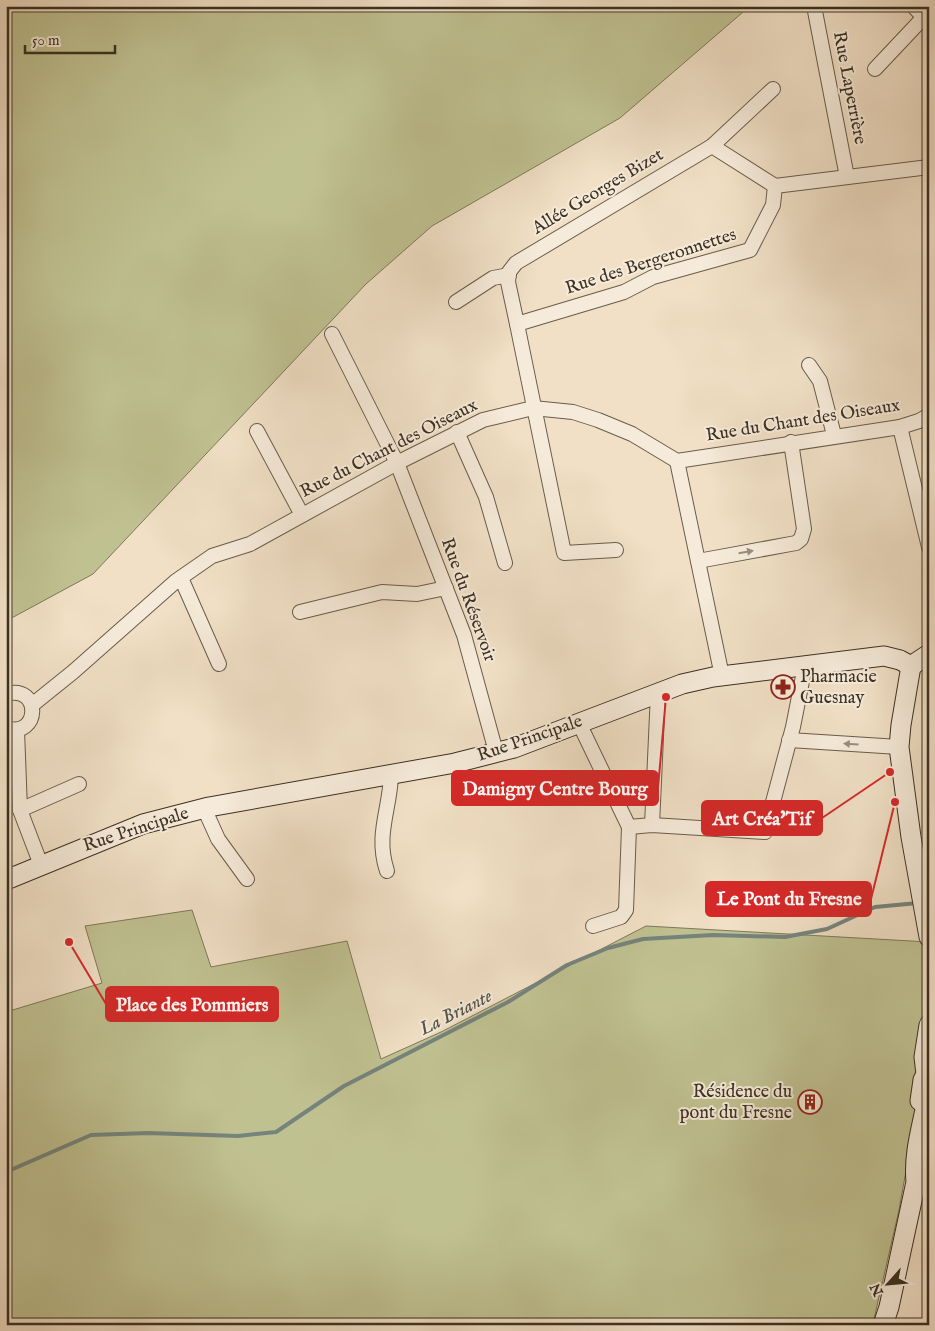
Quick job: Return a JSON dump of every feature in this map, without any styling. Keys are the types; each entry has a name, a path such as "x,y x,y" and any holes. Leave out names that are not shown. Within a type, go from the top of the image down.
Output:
{"street":[{"name":"Rue Laperrière","path":"814,6 847,177"},
{"path":"875,69 926,20 913,6"},
{"name":"Allée Georges Bizet","path":"509,276 516,263 712,146 773,89"},
{"path":"712,146 775,186 929,167"},
{"name":"Rue des Bergeronnettes","path":"517,324 624,292 653,277 750,250 773,205 775,186"},
{"path":"456,302 493,278 509,276 533,408 564,553 616,550"},
{"name":"Rue du Réservoir","path":"332,334 397,463 464,635 496,752"},
{"path":"809,365 820,381 834,435"},
{"name":"Rue du Chant des Oiseaux","path":"32,705 181,578 212,556 250,544 397,463 483,420 533,408 573,412 632,434 677,461 834,435 900,427 919,421 929,415"},
{"path":"900,427 929,546"},
{"path":"257,431 302,515"},
{"path":"457,432 486,497 505,563"},
{"path":"698,561 796,543 801,539 804,529 791,442"},
{"path":"677,461 722,676"},
{"path":"181,578 219,664"},
{"path":"300,612 382,592 417,594 446,588"},
{"path":"927,929 900,747 901,725 911,666 929,654"},
{"name":"Rue Principale","path":"6,880 143,824 204,808 455,763 496,752 682,684 722,676 884,656 900,660 911,666"},
{"path":"629,827 652,825 765,832 806,666"},
{"path":"7,693 14,692 24,695 32,705 33,714 30,721 12,729 20,810 41,865"},
{"path":"652,825 658,693"},
{"path":"579,723 629,827 626,910 621,917 593,926"},
{"path":"789,740 900,747"},
{"path":"387,871 381,835 390,797 391,775"},
{"path":"20,810 79,784"},
{"path":"204,808 218,839 247,879"},
{"path":"883,1325 920,1176 924,1139 916,1124 923,1080 928,1075 924,1057 929,1025"},
{"path":"878,1325 909,1179 920,1176"}],"green space":[{"path":"6,6 750,6 620,118 432,226 366,284 93,574 6,621"},
{"path":"192,910 211,967 347,941 381,1059 441,1032 646,926 929,942 929,1042 899,1210 874,1319 865,1325 6,1325 6,1012 102,983 85,926"}],"waterway":[{"name":"La Briante","path":"6,1172 91,1135 148,1133 238,1136 276,1132 344,1086 508,1002 567,965 608,948 643,939 713,935 785,937 827,929 875,907 918,903"}],"place":[{"name":"Pharmacie Guesnay","path":"783,687"},
{"name":"Damigny Centre Bourg","path":"666,697"},
{"name":"Art Créa'Tif","path":"890,772"},
{"name":"Le Pont du Fresne","path":"895,802"},
{"name":"Place des Pommiers","path":"69,942"},
{"name":"Résidence du pont du Fresne","path":"810,1102"}]}
